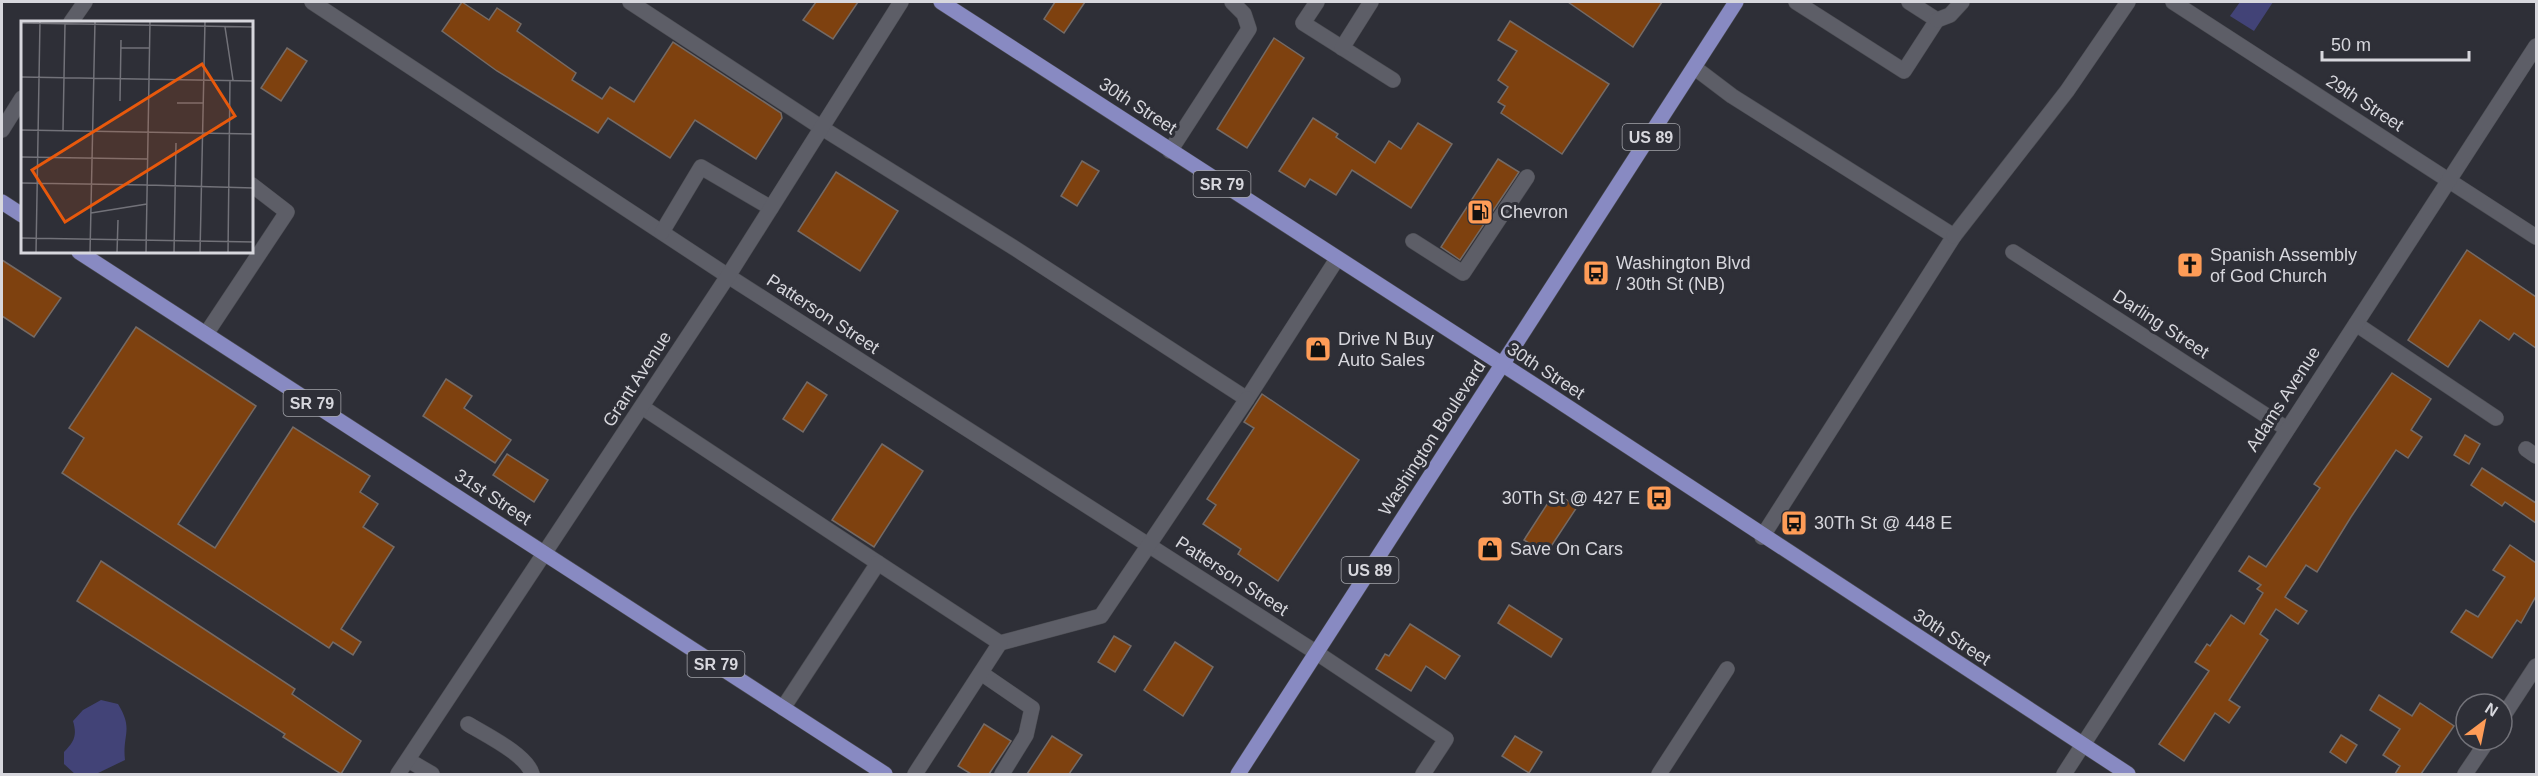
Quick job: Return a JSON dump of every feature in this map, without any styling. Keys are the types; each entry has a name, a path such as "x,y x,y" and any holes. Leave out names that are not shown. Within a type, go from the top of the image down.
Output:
{"main road":[{"name":"30th Street","path":"941,2 2128,774"},
{"name":"Washington Boulevard","path":"1238,774 1736,2"},
{"path":"2,202 21,214"},
{"name":"31st Street","path":"82,254 885,774"}],"street":[{"path":"73,21 85,2"},
{"name":"Patterson Street","path":"312,2 728,276 1317,653 1446,739 1423,774"},
{"path":"630,2 822,128 1016,249 1247,399"},
{"name":"Grant Avenue","path":"398,774 546,554 728,276 901,2"},
{"path":"1170,151 1249,29 1245,14 1232,2"},
{"path":"1317,2 1303,23 1393,80"},
{"path":"1342,48 1371,2"},
{"path":"1796,2 1904,71 1937,20 1950,15 1962,2"},
{"path":"1909,2 1937,20"},
{"path":"1762,537 1954,236 2067,91 2128,2"},
{"name":"29th Street","path":"2173,2 2536,237"},
{"name":"Adams Avenue","path":"2064,774 2536,46"},
{"path":"1695,68 1732,96 1954,236"},
{"path":"2,130 21,100"},
{"path":"662,232 701,166 771,208"},
{"path":"1413,241 1463,273 1527,177"},
{"path":"207,334 287,212 254,187"},
{"name":"Darling Street","path":"2013,252 2287,429"},
{"path":"915,774 1000,643 1101,616 1148,545 1168,520 1337,259"},
{"path":"2356,324 2496,418"},
{"path":"642,407 1000,643"},
{"path":"783,708 878,564"},
{"path":"2514,700 2536,666"},
{"path":"1659,774 1728,669"},
{"path":"981,673 1032,708 1026,735 1002,774"},
{"path":"468,724 517,755 530,766 532,774"},
{"path":"2465,774 2480,752"},
{"path":"408,760 432,774"}],"shaded area":[{"path":"2240,2 2273,2 2254,31 2230,16"},
{"path":"101,700 118,704 123,713 126,726 125,760 96,774 75,774 64,764 64,752 74,738 73,721 83,710"}],"building":[{"path":"462,2 489,20 497,8 521,24 517,31 576,73 572,80 602,99 610,87 634,102 673,42 781,113 782,118 756,159 695,120 670,158 608,118 598,133 497,71 442,31"},
{"path":"816,2 858,2 833,39 803,20"},
{"path":"1055,2 1085,2 1064,33 1044,19"},
{"path":"1568,2 1662,2 1633,47"},
{"path":"1510,21 1609,84 1562,154 1501,113 1505,106 1498,102 1508,87 1498,80 1517,51 1498,40"},
{"path":"1274,38 1304,58 1247,148 1217,129"},
{"path":"287,48 307,61 281,101 261,88"},
{"path":"1313,118 1338,134 1336,137 1375,163 1389,141 1401,149 1418,123 1452,144 1411,208 1352,170 1336,195 1310,179 1305,187 1279,171"},
{"name":"Chevron","path":"1498,159 1519,172 1460,260 1441,247"},
{"path":"1082,161 1099,171 1077,206 1061,196"},
{"path":"836,172 898,211 860,271 798,231"},
{"path":"2467,250 2536,297 2536,348 2514,333 2509,340 2480,320 2448,367 2408,340"},
{"path":"2,260 61,298 34,337 2,316"},
{"path":"136,327 256,406 178,524 215,548 293,427 370,476 360,492 378,504 363,527 394,547 341,629 361,642 353,655 333,642 329,648 62,473 84,438 69,428"},
{"path":"2392,373 2431,399 2411,430 2422,437 2408,458 2396,450 2317,572 2306,565 2285,597 2307,611 2298,624 2276,609 2260,634 2268,640 2229,700 2240,707 2229,723 2215,713 2184,761 2159,744 2209,671 2195,662 2207,644 2210,646 2231,615 2244,624 2263,593 2257,589 2261,585 2239,571 2249,556 2266,567 2320,488 2314,484"},
{"path":"446,379 472,396 464,408 511,440 495,463 423,416"},
{"path":"807,382 827,395 803,432 783,419"},
{"path":"1262,394 1359,460 1278,581 1238,554 1241,549 1203,524 1216,505 1207,499 1254,428 1244,422"},
{"path":"2465,435 2480,444 2469,464 2454,455"},
{"path":"882,444 923,471 874,547 832,520"},
{"path":"507,454 548,480 534,502 493,475"},
{"path":"2482,468 2536,503 2536,523 2505,502 2502,506 2471,485"},
{"path":"1555,492 1577,507 1546,554 1524,540"},
{"path":"2510,545 2536,563 2536,596 2521,623 2517,620 2492,658 2451,632 2466,610 2478,617 2505,577 2493,570"},
{"path":"101,561 295,689 292,694 361,741 341,774 283,737 285,734 77,601"},
{"path":"1509,605 1562,639 1551,657 1498,623"},
{"path":"1410,624 1460,656 1445,679 1426,666 1411,691 1376,669 1385,654 1389,656"},
{"path":"1114,636 1131,646 1115,672 1098,662"},
{"path":"1175,642 1213,667 1183,716 1144,690"},
{"path":"2379,695 2412,716 2420,703 2454,726 2421,774 2395,774 2400,766 2383,755 2400,729 2370,710"},
{"path":"984,724 1011,741 989,774 971,774 958,766"},
{"path":"2341,735 2357,745 2346,763 2330,752"},
{"path":"1052,736 1082,755 1069,774 1027,774"},
{"path":"1515,736 1542,752 1529,773 1502,756"}],"place":[{"name":"Chevron","path":"1480,212"},
{"name":"Spanish Assembly of God Church","path":"2190,265"},
{"name":"Washington Blvd / 30th St (NB)","path":"1596,273"},
{"name":"Drive N Buy Auto Sales","path":"1318,349"},
{"name":"30Th St @ 427 E","path":"1659,498"},
{"name":"30Th St @ 448 E","path":"1794,523"},
{"name":"Save On Cars","path":"1490,549"}]}
